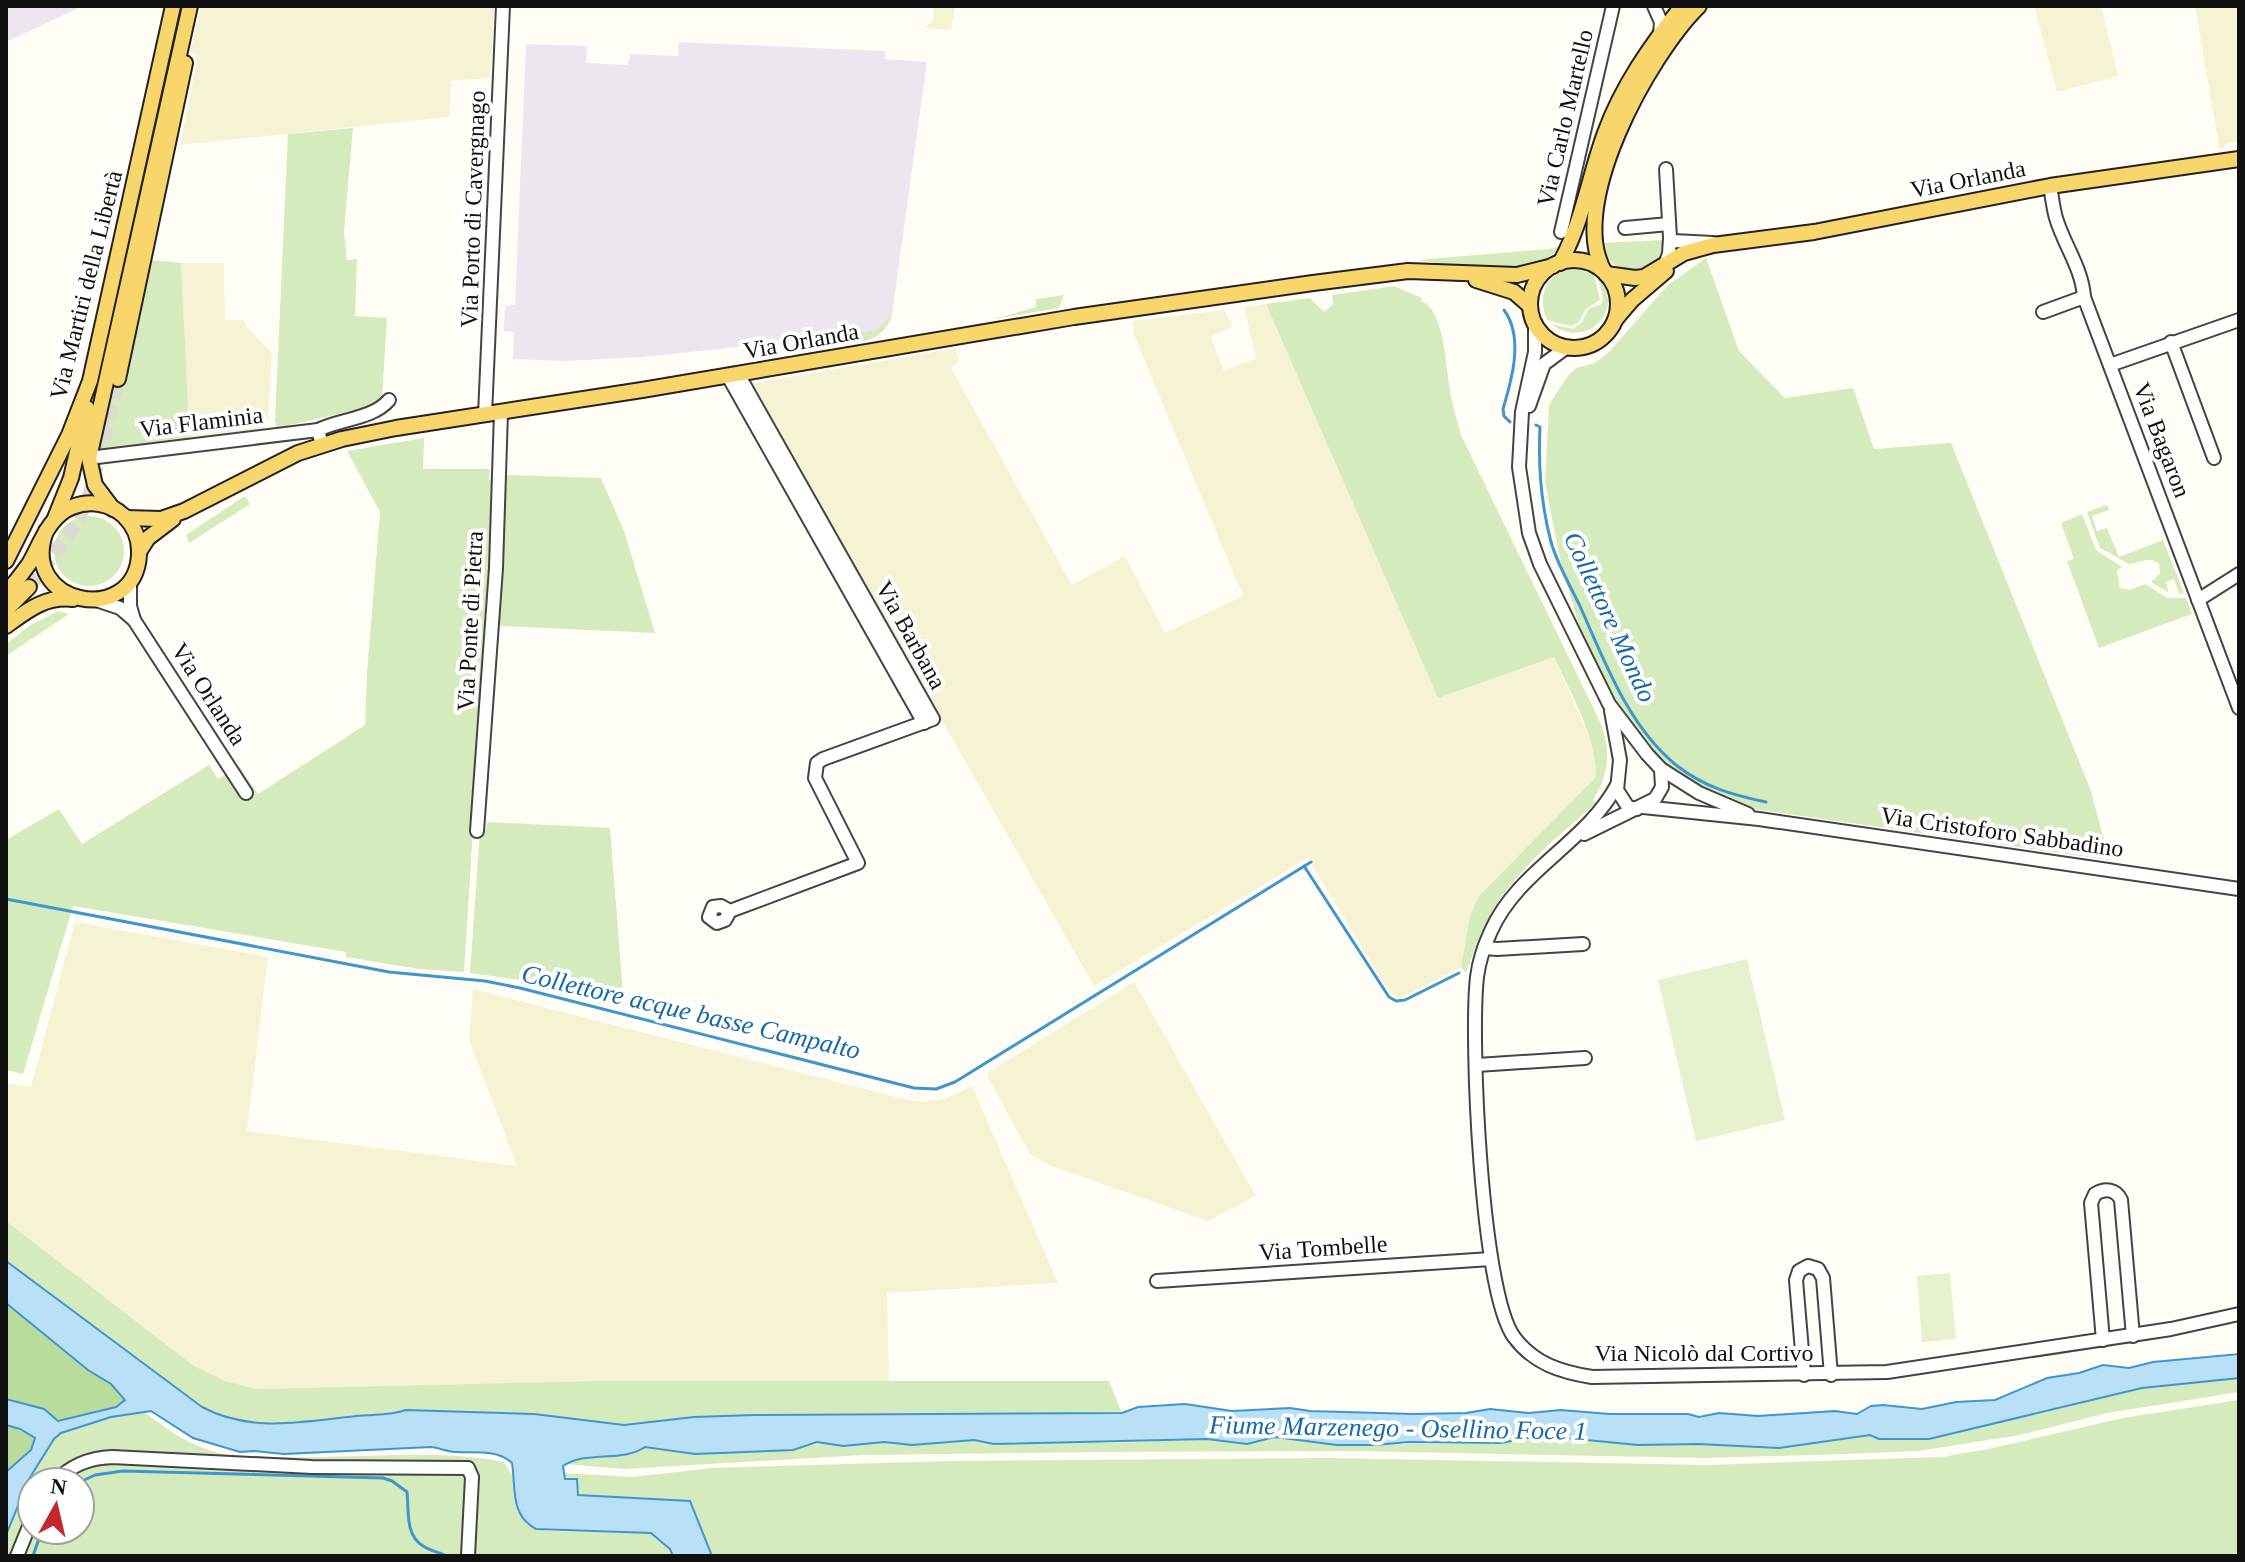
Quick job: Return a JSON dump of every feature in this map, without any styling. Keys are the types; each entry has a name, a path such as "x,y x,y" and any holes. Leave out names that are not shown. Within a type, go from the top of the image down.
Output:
{"main road":[{"name":"Via Martiri della Libertà","path":"6,561 69,435 90,381 173,6"},
{"name":"Via Martiri della Libertà","path":"118,379 181,91 192,6"},
{"name":"Via Martiri della Libertà","path":"89,458 192,6"},
{"name":"Via Carlo Martello","path":"1556,264 1575,232 1604,134 1618,103 1660,34 1683,6"},
{"name":"Via Carlo Martello","path":"1606,274 1593,242 1601,186 1617,133 1660,53 1699,6"},
{"name":"Via Orlanda","path":"1606,274 1639,278 1684,253 1713,245 1814,232 2050,186 2239,159"},
{"name":"Via Orlanda","path":"1614,321 1632,300 1665,272 1713,245"},
{"path":"1585,262 1606,274 1617,296 1614,321 1599,340 1584,346 1567,347 1545,337 1535,323 1530,306 1535,284 1556,264 1585,262"},
{"name":"Via Orlanda","path":"126,518 161,519 184,511 281,460 322,445 388,430 1074,317 1408,271 1517,275 1556,264"},
{"name":"Via Orlanda","path":"1441,272 1506,288 1530,306"},
{"path":"89,600 59,589 49,577 42,554 71,478 90,394 90,381"},
{"path":"89,458 95,485 113,509"},
{"path":"6,593 27,566 51,525 67,509 82,504 98,504 113,509 126,518 137,537 137,567 130,581 118,592 89,600 59,598 33,605 6,626"},
{"name":"Via Orlanda","path":"139,552 148,538 184,511"},
{"path":"6,610 29,587"}],"street":[{"name":"Via Porto di Cavergnago","path":"485,415 503,6"},
{"path":"1654,6 1660,18 1660,34"},
{"name":"Via Carlo Martello","path":"1617,133 1636,83 1649,59 1680,17 1683,6"},
{"name":"Via Carlo Martello","path":"1561,232 1615,9"},
{"path":"1665,264 1670,238 1666,169"},
{"name":"Via Bagaron","path":"2050,186 2056,218 2076,266 2084,297 2239,708"},
{"path":"1625,228 1669,224"},
{"path":"1670,238 1673,241 1713,245"},
{"path":"2043,312 2084,297"},
{"path":"2110,365 2239,320"},
{"name":"Via Cristoforo Sabbadino","path":"1535,323 1535,352 1521,428 1520,484 1533,547 1609,704 1647,754 1661,769 1699,793 1759,819"},
{"path":"2171,342 2214,458"},
{"name":"Via Cristoforo Sabbadino","path":"1521,428 1544,364 1567,347"},
{"name":"Via Barbana","path":"730,911 858,863 815,778 817,763 924,723 733,375"},
{"name":"Via Flaminia","path":"89,458 318,430 334,422 375,411 389,400"},
{"name":"Via Ponte di Pietra","path":"477,831 496,568 501,412"},
{"path":"318,430 322,445"},
{"path":"2198,600 2239,574"},
{"name":"Via Orlanda","path":"130,581 130,606 134,620"},
{"name":"Via Orlanda","path":"89,600 120,608 134,620 246,793"},
{"name":"Via Cristoforo Sabbadino","path":"1609,704 1620,760 1617,785"},
{"path":"1620,760 1633,751 1647,754"},
{"path":"1617,785 1625,804 1640,808 1655,799 1661,791 1661,769"},
{"name":"Via Nicolò dal Cortivo","path":"1617,785 1594,818 1530,877 1510,900 1492,927 1484,948 1476,991 1482,1169 1491,1259 1502,1316 1527,1352 1544,1364 1566,1373 1592,1377 1831,1375 1887,1372 2133,1336 2239,1314"},
{"name":"Via Cristoforo Sabbadino","path":"1640,808 1759,819 2239,889"},
{"name":"Via Nicolò dal Cortivo","path":"1567,844 1640,808"},
{"path":"1484,948 1583,944"},
{"path":"1477,1065 1585,1058"},
{"path":"2103,1340 2091,1203 2095,1194 2104,1190 2115,1193 2121,1200 2133,1336"},
{"name":"Via Tombelle","path":"1157,1281 1491,1259"},
{"path":"1804,1375 1796,1280 1799,1271 1808,1266 1818,1269 1823,1278 1831,1375"},
{"path":"75,1466 93,1459 112,1457 312,1467 468,1468 472,1477 468,1556"}],"shaded area":[{"path":"6,6 83,6 6,42"},
{"path":"201,6 495,6 490,78 451,81 449,117 180,145 198,54 190,53"},
{"path":"934,6 955,6 951,30 924,28 933,20"},
{"path":"2034,6 2101,6 2118,76 2057,92"},
{"path":"2195,6 2239,6 2239,142 2225,144 2225,148 2219,149"},
{"path":"679,42 885,51 885,59 927,62 892,315 877,330 824,338 643,357 566,361 513,359 514,332 504,331 505,306 515,305 526,44 584,46 587,47 586,63 628,65 630,54 678,56"},
{"path":"181,263 224,263 225,320 244,320 272,353 268,422 264,433 190,443"},
{"path":"1266,304 1438,698 1554,657 1593,746 1597,768 1595,778 1507,868 1470,916 1461,967 1403,997 1396,997 1387,989 1308,858 1094,986 749,384 956,348 959,361 951,368 1072,585 1125,556 1165,633 1243,596 1134,335 1133,321 1224,310 1233,326 1211,337 1224,371 1256,358 1244,307"},
{"path":"75,922 268,957 247,1131 517,1166 469,1040 473,989 900,1098 921,1102 945,1099 972,1086 1058,1283 887,1293 889,1383 594,1381 257,1389 225,1381 194,1366 6,1221 6,1083 31,1087"},
{"path":"1134,982 1256,1196 1208,1221 1051,1166 1030,1154 986,1074"}],"green space":[{"path":"353,128 344,232 347,260 357,259 355,316 387,318 382,399 360,409 277,428 288,134"},
{"path":"1664,240 1664,257 1654,265 1635,272 1619,268 1599,243"},
{"path":"1562,246 1547,258 1512,269 1474,269 1418,260 1548,249"},
{"path":"1706,258 1739,351 1785,398 1853,388 1874,449 1951,443 2091,791 2109,860 1746,808 1725,801 1674,772 1647,747 1623,713 1581,634 1559,554 1545,482 1549,405 1576,368 1595,363 1608,353 1668,285"},
{"path":"151,260 181,263 190,443 98,451 112,378 124,380"},
{"path":"1573,268 1594,274 1600,300 1586,309 1579,322 1571,326 1547,320 1543,302 1546,286 1556,275"},
{"path":"1598,278 1606,290 1608,302 1599,323 1578,333 1551,324 1573,329 1582,322 1588,309 1602,304"},
{"path":"1394,286 1422,298 1421,301 1435,316 1440,327 1461,435 1601,724 1606,744 1607,763 1593,800 1596,803 1540,853 1503,895 1485,925 1466,973 1461,967 1470,916 1479,896 1595,778 1596,765 1582,717 1554,657 1438,698 1266,304 1310,298 1324,312 1333,304 1332,295"},
{"path":"1064,295 1059,308 994,319 1036,307 1036,299"},
{"path":"892,315 881,333 874,338 825,346 824,338 876,330"},
{"path":"424,438 423,469 490,469 489,480 495,481 464,972 419,969 346,957 346,952 73,906 23,1074 6,1070 6,840 59,809 82,844 209,765 218,779 239,766 258,794 365,725 380,512 347,451"},
{"path":"506,475 601,478 624,531 655,633 500,626"},
{"path":"245,496 250,504 189,543 186,535"},
{"path":"2107,505 2109,510 2092,516 2097,531 2107,528 2119,557 2163,540 2184,593 2179,594 2174,579 2166,582 2169,593 2151,582 2160,574 2156,561 2129,564 2100,548 2087,512"},
{"path":"2082,514 2096,550 2122,567 2117,570 2120,588 2129,590 2146,584 2167,598 2186,598 2192,614 2099,648 2067,561 2074,559 2061,523"},
{"path":"89,516 114,526 124,551 114,576 89,586 64,576 54,551 64,526"},
{"path":"59,611 69,614 6,656 6,644 32,624"},
{"path":"487,822 610,828 624,1007 514,979 470,973 480,831 486,831"},
{"path":"1747,959 1785,1120 1696,1141 1658,980"},
{"path":"6,1221 194,1366 225,1381 257,1389 594,1381 1109,1381 1122,1413 754,1415 694,1417 624,1425 534,1414 415,1410 328,1421 253,1424 225,1418 202,1407 6,1261"},
{"path":"1950,1273 1956,1339 1922,1342 1917,1276"},
{"path":"6,1303 117,1390 125,1400 123,1404 58,1421 44,1409 7,1399"},
{"path":"6,1309 158,1422 201,1447 248,1457 422,1455 504,1462 515,1480 517,1511 527,1524 549,1531 651,1533 670,1549 673,1556 6,1556"},
{"path":"2239,1378 2239,1392 2107,1413 2020,1435 1918,1451 1705,1458 1355,1451 1098,1452 863,1455 624,1469 565,1464 627,1454 645,1447 709,1454 793,1450 826,1442 843,1446 975,1440 1035,1444 1077,1440 1107,1443 1214,1439 1247,1444 1275,1437 1337,1445 1501,1443 1532,1437 1556,1437 1638,1445 1780,1448 1870,1435 1879,1439 1929,1439 2142,1388"},
{"path":"2239,1400 2239,1556 712,1556 690,1501 578,1495 564,1479 564,1473 632,1477 712,1468 949,1461 1328,1458 1707,1465 1942,1457 2123,1418"},
{"path":"6,1425 35,1437 31,1450 6,1472"}],"water":[{"name":"Fiume Marzenego - Osellino Foce 1","path":"6,1261 202,1407 239,1420 278,1424 406,1410 534,1414 624,1425 694,1417 754,1415 1122,1413 1138,1407 1185,1404 1232,1411 1290,1408 1413,1414 1466,1413 1490,1409 1529,1413 1561,1410 1610,1414 1688,1414 1699,1417 1719,1413 1758,1416 1835,1411 1857,1414 1871,1406 1922,1409 1956,1402 1995,1400 2047,1378 2103,1365 2129,1368 2153,1362 2239,1354 2239,1378 2142,1388 1929,1439 1879,1439 1870,1435 1779,1448 1638,1445 1556,1437 1532,1437 1501,1443 1408,1442 1376,1445 1337,1445 1275,1437 1247,1444 1207,1439 994,1444 974,1440 843,1446 817,1442 793,1450 695,1454 645,1447 626,1454 572,1461 563,1466 565,1479 577,1479 578,1495 690,1501 712,1556 673,1556 670,1549 651,1533 536,1529 518,1509 512,1463 493,1454 431,1447 284,1454 240,1452 193,1438 151,1411 111,1417 61,1433 37,1466 16,1466 16,1511 6,1535 6,1472 31,1450 35,1438 6,1425 6,1399 44,1409 58,1421 116,1407 125,1400 111,1384 88,1370 6,1303"}],"waterway":[{"name":"Collettore Mondo","path":"1504,310 1514,333 1515,345 1513,372 1503,409 1504,416 1510,422"},
{"name":"Collettore Mondo","path":"1536,425 1540,427 1543,499 1554,550 1630,711 1659,749 1687,773 1719,789 1766,802"},
{"name":"Collettore acque basse Campalto","path":"6,899 389,972 485,981 520,988 914,1088 936,1089 955,1082 1311,862"},
{"path":"1304,866 1389,997 1396,1001 1405,1000 1459,973"},
{"path":"96,1475 123,1471 383,1478 407,1492 409,1522 417,1541 447,1556"},
{"path":"33,1556 36,1546"}],"tunnel":[{"path":"29,587 74,527 89,497 118,379"}]}
